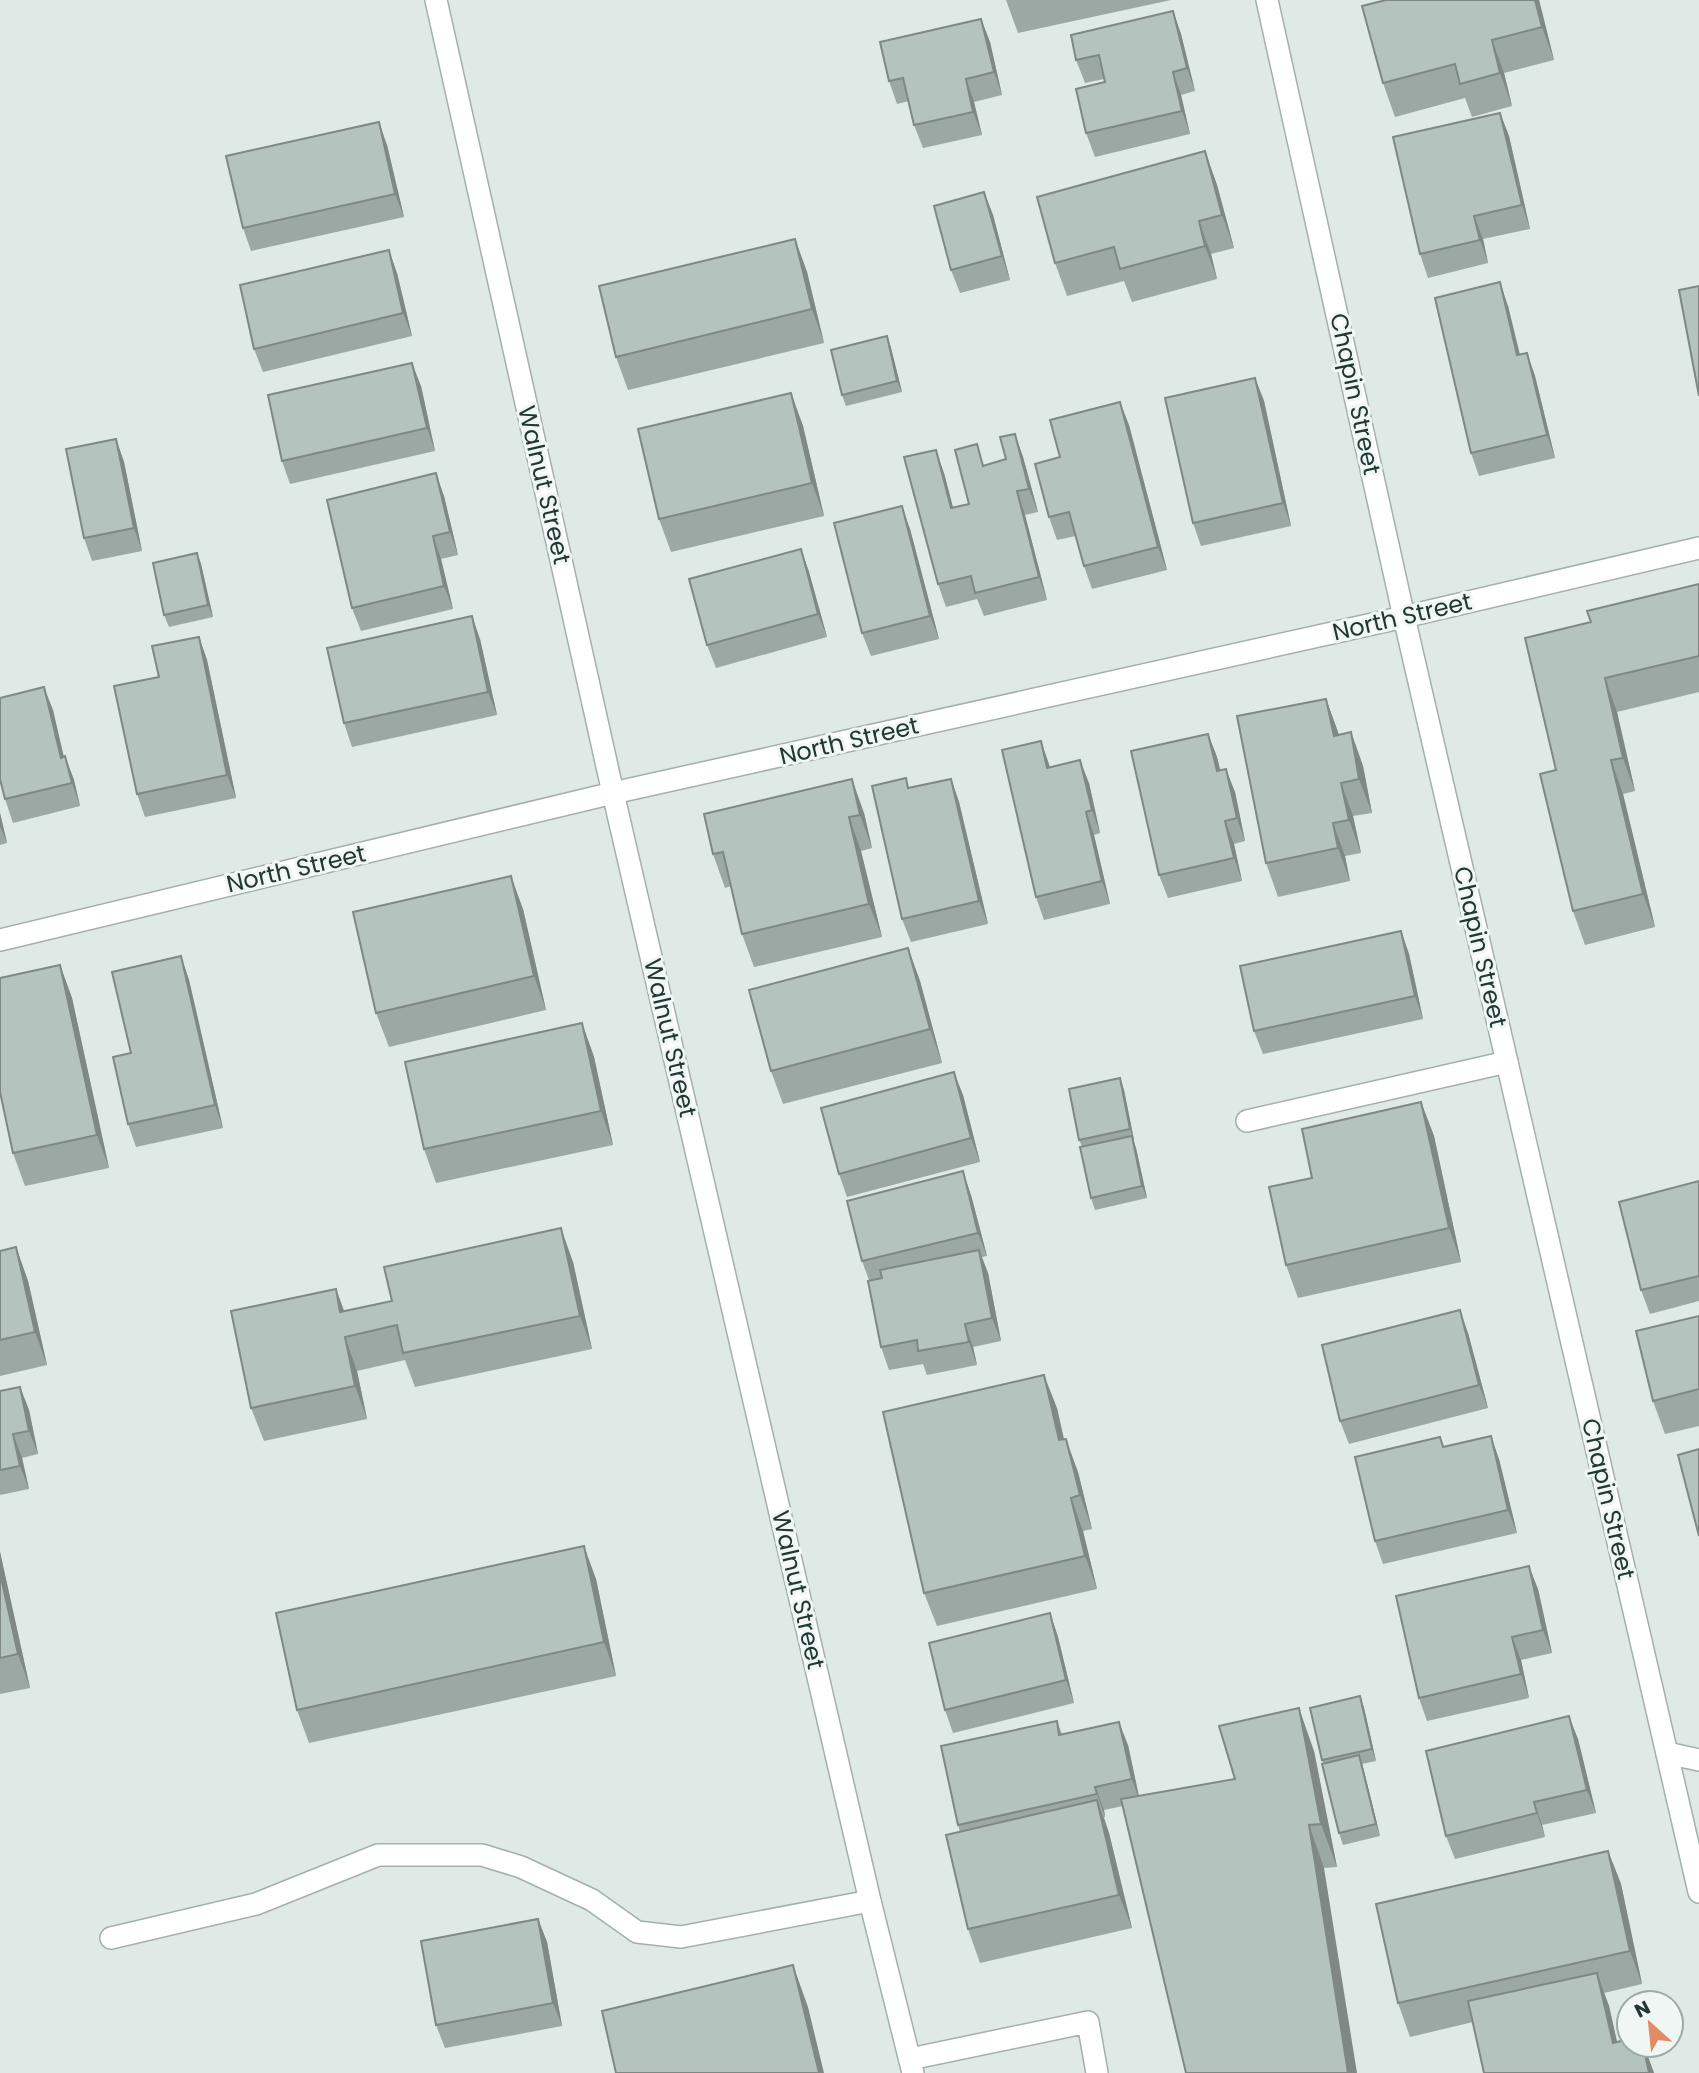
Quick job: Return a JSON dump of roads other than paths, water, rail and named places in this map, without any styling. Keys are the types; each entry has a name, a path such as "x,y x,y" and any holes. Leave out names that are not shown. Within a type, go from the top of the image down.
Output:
{"street":[{"name":"Walnut Street","path":"436,0 613,793 870,1901 911,2066"},
{"name":"Chapin Street","path":"1268,0 1404,617 1699,1892"},
{"name":"North Street","path":"0,940 613,793 1404,617 1699,548"},
{"path":"1247,1121 1507,1062"},
{"path":"1667,1753 1699,1760"},
{"path":"111,1938 256,1904 378,1855 482,1855 521,1867 592,1900 637,1932 681,1937 870,1901"},
{"path":"911,2066 1088,2022 1097,2073"}]}
